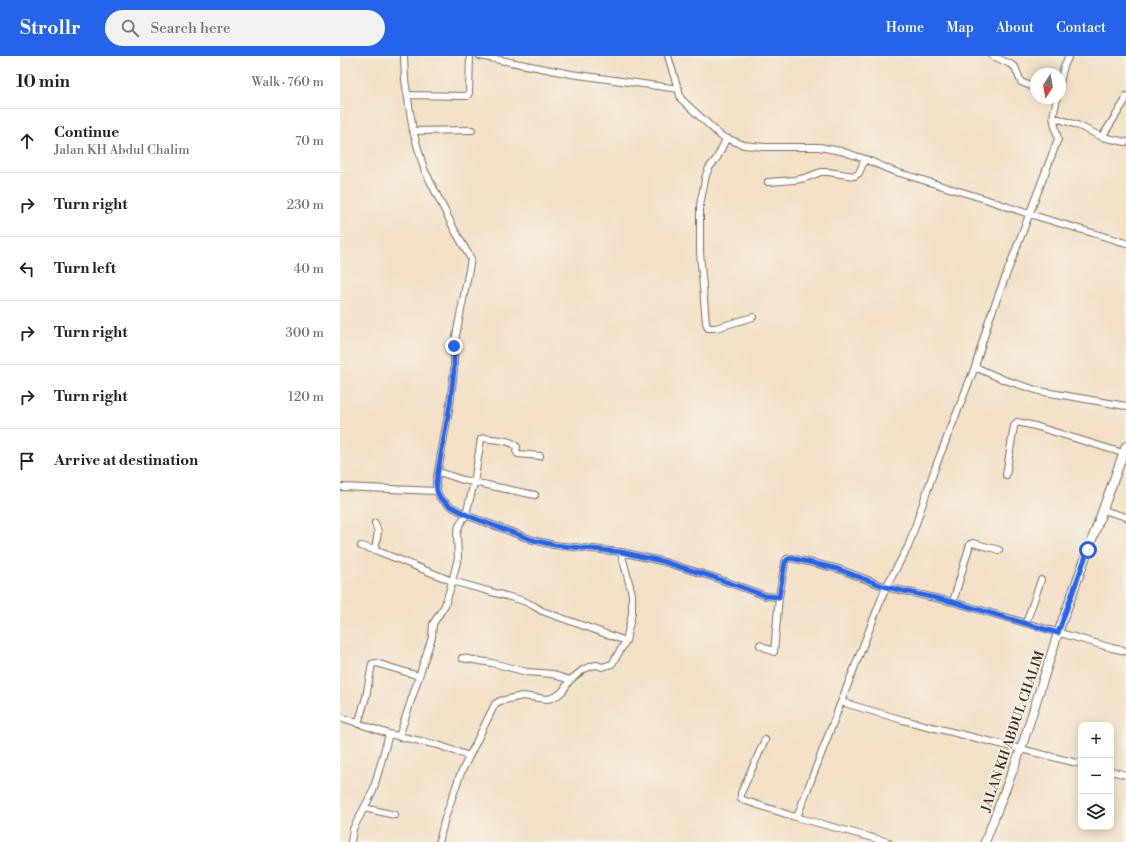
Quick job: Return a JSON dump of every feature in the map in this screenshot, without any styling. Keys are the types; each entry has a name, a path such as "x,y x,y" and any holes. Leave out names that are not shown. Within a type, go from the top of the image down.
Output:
{"street":[{"path":"404,56 405,80 414,131 424,169 471,259 454,346 454,370 450,404 436,482 437,491 440,498 450,506 471,517 540,542 554,545 621,552 661,561 713,577 766,596 779,597"},
{"path":"408,95 467,96 469,93 470,56"},
{"path":"480,56 571,74 679,89"},
{"path":"668,56 681,99 723,138 744,146 819,147 840,151 865,159 893,171 1126,243"},
{"path":"993,56 1010,64 1016,70 1021,82 1030,86"},
{"path":"1064,68 1069,56"},
{"path":"1102,137 1125,101 1126,96"},
{"path":"797,818 886,587 908,546 935,468 975,367 990,320 1058,139 1054,117 1056,104"},
{"path":"1054,117 1077,125 1102,137 1126,142"},
{"path":"414,131 472,130"},
{"path":"723,138 717,158 709,168 706,175 700,205 700,252 706,323 708,328 716,328 753,317"},
{"path":"768,182 795,180 821,172 854,176 859,173 865,159"},
{"path":"975,367 1002,379 1039,391 1101,400 1126,406"},
{"path":"1006,475 1014,426 1017,422 1124,450"},
{"path":"399,737 432,637 434,624 445,605 452,581 458,558 457,534 459,526 466,514 474,482 481,439 484,438 508,442 517,447 516,451 518,454 540,456"},
{"name":"JALAN KH ABDUL CHALIM","path":"985,842 1021,749 1058,633 1124,450"},
{"path":"438,472 463,480 535,495"},
{"path":"342,487 437,491"},
{"path":"1103,510 1126,517"},
{"path":"375,523 378,532 375,550"},
{"path":"953,602 970,544 973,543 999,550"},
{"path":"361,546 375,550 452,581 524,601 542,611 626,641"},
{"path":"440,842 445,818 460,775 495,704 500,701 522,696 547,699 552,698 563,691 570,680 584,669 592,666 602,667 612,664 626,641 632,613 632,594 621,552"},
{"path":"760,645 774,652 775,650 774,637 785,562 791,558 838,569 886,587 953,602 1058,633 1126,651"},
{"path":"1026,623 1041,580"},
{"path":"462,658 492,663 528,672 553,674 570,680"},
{"path":"358,724 366,698 372,664 376,663 419,676"},
{"path":"841,702 903,720 1078,763"},
{"path":"340,717 389,734 438,746 469,756"},
{"path":"351,842 353,829 373,791 389,734"},
{"path":"765,740 742,789 741,798 743,800 797,818 888,842"},
{"path":"1114,772 1126,775"},
{"path":"364,808 395,815"}],"route":[{"path":"454,346 454,370 443,449 436,482 437,491 440,498 450,506 471,517 533,540 554,545 621,552 661,561 713,577 766,596 779,597 785,562 791,558 838,569 886,587 953,602 1058,633 1088,550"}]}
